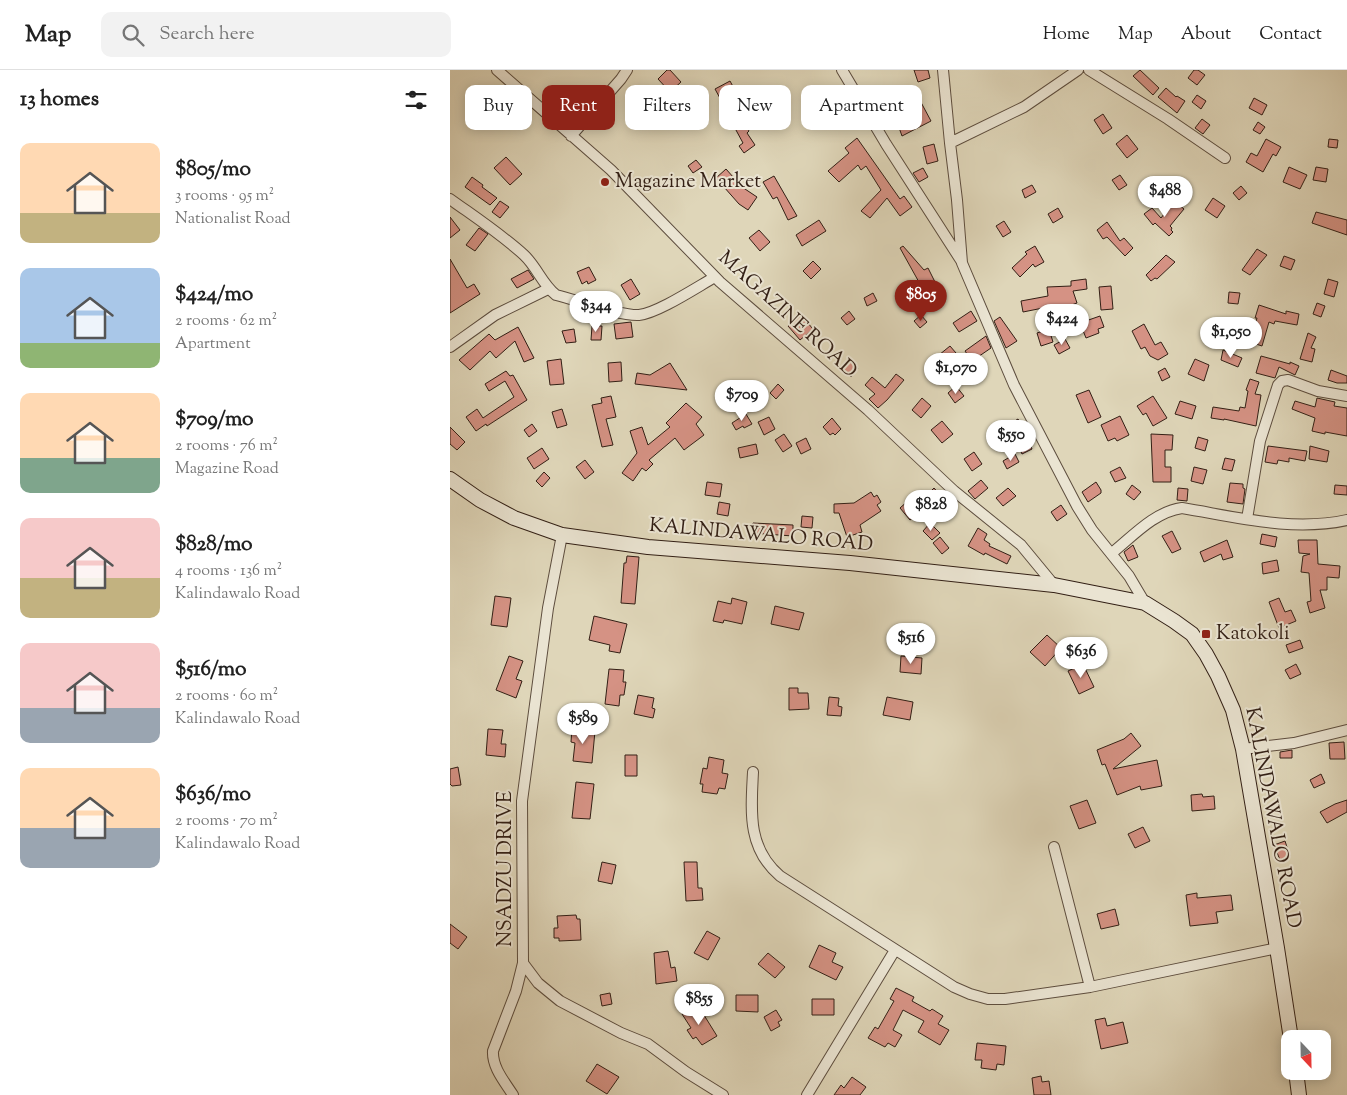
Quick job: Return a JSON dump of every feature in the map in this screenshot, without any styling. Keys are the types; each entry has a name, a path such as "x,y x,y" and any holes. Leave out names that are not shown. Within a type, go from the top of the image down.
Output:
{"street":[{"name":"MAGAZINE ROAD","path":"497,70 611,170 715,277 868,410 954,491 1021,545 1054,585"},
{"path":"571,136 627,70"},
{"path":"842,70 962,263 1014,385 1077,506 1092,530 1129,576 1144,603"},
{"path":"943,70 962,263"},
{"path":"950,143 1024,107 1078,70"},
{"path":"1088,70 1168,119 1225,158"},
{"path":"450,199 504,238 526,257 538,271 548,288 556,294 627,314 640,315 655,310 715,277"},
{"path":"450,347 495,315 548,288"},
{"path":"1247,519 1260,441 1278,385 1282,381 1288,380 1318,391 1347,396"},
{"name":"KALINDAWALO ROAD","path":"450,479 480,500 514,518 562,535 648,547 850,563 1054,585 1144,603 1192,634 1218,676 1233,710 1243,749 1290,1030"},
{"path":"1112,553 1154,518 1168,510 1182,508 1266,523 1292,525 1329,524 1347,520"},
{"name":"NSADZU DRIVE","path":"562,535 548,608 522,801 523,963 538,983 560,1001 621,1033 648,1044 686,1072 723,1095"},
{"path":"1243,749 1294,743 1347,730"},
{"path":"753,772 751,810 755,842 763,858 771,868 780,876 895,950 954,987 970,994 988,999 1005,999 1090,987 1277,948"},
{"path":"1054,847 1090,987"},
{"path":"807,1095 895,950"},
{"path":"513,1095 495,1065 493,1051 516,991 523,963"},
{"path":"1298,1080 1300,1095"}],"building":[{"path":"667,70 670,70 681,82 678,85 664,85 658,79"},
{"path":"914,70 928,70 930,78 918,82"},
{"path":"1140,70 1159,88 1153,95 1133,76"},
{"path":"1194,70 1198,70 1205,75 1197,85 1188,78"},
{"path":"730,81 732,85 722,85"},
{"path":"719,87 719,96 715,89"},
{"path":"1166,88 1176,97 1185,101 1177,113 1158,97"},
{"path":"1197,95 1206,101 1201,109 1192,102"},
{"path":"1254,98 1267,105 1262,115 1249,108"},
{"path":"922,104 931,121 922,126"},
{"path":"1103,114 1112,128 1103,134 1094,120"},
{"path":"1202,119 1210,125 1203,134 1195,128"},
{"path":"1258,122 1265,127 1260,134 1253,130"},
{"path":"736,130 748,130 747,133 755,145 744,153 739,146 743,143"},
{"path":"900,130 914,130 902,136"},
{"path":"1127,135 1138,149 1127,158 1116,144"},
{"path":"857,138 900,199 904,196 912,207 900,216 887,198 870,218 861,211 881,190 866,166 861,170 858,165 839,182 828,171 849,153 845,148"},
{"path":"1266,139 1281,147 1276,156 1273,154 1263,172 1246,162 1251,153 1257,156"},
{"path":"1329,139 1338,140 1337,148 1328,147"},
{"path":"934,144 938,161 927,164 923,147"},
{"path":"506,157 522,174 510,185 494,168"},
{"path":"696,160 702,167 693,173 688,166"},
{"path":"1289,167 1307,175 1300,189 1283,182"},
{"path":"1316,167 1328,169 1326,182 1313,180"},
{"path":"923,168 928,177 919,182 913,173"},
{"path":"726,169 742,187 757,197 748,210 739,204 716,178"},
{"path":"1120,175 1127,185 1119,190 1112,180"},
{"path":"774,176 797,216 788,220 777,197 773,199 763,182"},
{"path":"472,177 497,198 490,205 465,187"},
{"path":"1032,185 1036,192 1025,198 1022,190"},
{"path":"1241,186 1247,193 1239,200 1233,193"},
{"path":"1213,198 1225,206 1217,218 1205,210"},
{"path":"500,201 509,207 500,218 492,212"},
{"path":"1174,201 1184,209 1170,226 1173,232 1169,236 1155,223 1153,225 1144,214 1152,208 1161,218"},
{"path":"1058,208 1063,217 1053,223 1048,214"},
{"path":"1316,212 1347,220 1347,235 1312,223"},
{"path":"450,217 460,230 450,238"},
{"path":"819,220 826,231 802,246 796,235"},
{"path":"1004,221 1011,232 1003,237 996,226"},
{"path":"1107,222 1120,241 1124,238 1133,248 1125,256 1107,237 1103,239 1097,230"},
{"path":"479,228 488,234 475,251 466,245"},
{"path":"759,230 770,242 760,251 749,238"},
{"path":"903,246 924,270 928,268 937,286 927,292 922,283 920,284 900,248"},
{"path":"1035,246 1044,262 1035,267 1033,264 1020,277 1012,268 1027,254 1025,252"},
{"path":"1257,249 1267,255 1250,275 1242,270"},
{"path":"1166,255 1175,262 1157,279 1155,278 1151,281 1146,275"},
{"path":"1284,256 1295,260 1291,270 1280,266"},
{"path":"450,259 467,288 474,284 480,294 450,313"},
{"path":"813,261 821,269 811,279 803,271"},
{"path":"589,267 596,280 588,284 587,281 582,284 577,272"},
{"path":"528,270 534,279 517,288 511,279"},
{"path":"631,279 640,294 630,300 621,285"},
{"path":"1086,279 1087,289 1073,291 1077,303 1061,309 1048,310 1048,307 1023,312 1021,301 1048,296 1047,287 1071,286 1071,281"},
{"path":"1328,279 1338,282 1334,297 1324,294"},
{"path":"1111,286 1113,309 1101,310 1099,287"},
{"path":"1229,292 1240,293 1238,304 1228,303"},
{"path":"873,293 877,301 867,306 864,298"},
{"path":"1317,303 1325,306 1321,317 1313,314"},
{"path":"1259,305 1286,314 1286,311 1299,314 1297,325 1275,321 1274,324 1269,322 1262,346 1250,342"},
{"path":"849,311 855,319 847,325 841,318"},
{"path":"971,311 977,321 959,332 953,323"},
{"path":"801,315 813,329 800,340 788,326"},
{"path":"921,315 927,322 920,328 914,321"},
{"path":"1100,316 1104,327 1098,329 1099,333 1086,338 1080,323"},
{"path":"1000,317 1017,341 1006,348 994,321"},
{"path":"631,322 633,337 616,339 614,324"},
{"path":"1224,323 1237,326 1235,336 1222,334"},
{"path":"1144,324 1155,345 1161,342 1168,354 1158,360 1150,356 1145,347 1141,349 1132,331"},
{"path":"592,326 602,326 601,340 591,340"},
{"path":"518,327 534,358 524,362 515,341 496,358 490,351 470,370 459,360 489,334 495,340"},
{"path":"574,329 576,342 566,343 562,331"},
{"path":"1049,329 1053,342 1041,346 1037,333"},
{"path":"1308,333 1316,337 1311,348 1315,349 1312,362 1300,359"},
{"path":"986,336 991,348 972,361 965,351"},
{"path":"1065,339 1070,348 1059,354 1054,345"},
{"path":"950,346 962,360 951,369 939,355"},
{"path":"1223,350 1242,358 1238,367 1221,360"},
{"path":"1261,356 1290,364 1290,362 1299,366 1295,375 1279,367 1275,378 1256,373"},
{"path":"561,359 564,384 550,385 547,361"},
{"path":"1195,359 1209,365 1204,381 1188,374"},
{"path":"851,361 858,368 851,377 843,369"},
{"path":"621,362 622,381 609,382 608,363"},
{"path":"670,363 687,390 635,384 637,373 650,375"},
{"path":"1165,368 1170,377 1162,381 1158,372"},
{"path":"1331,370 1347,376 1347,383 1337,383 1328,380"},
{"path":"506,371 510,376 513,375 527,400 476,431 466,417 477,409 483,418 514,397 505,381 489,391 485,384"},
{"path":"896,374 904,380 878,408 869,399 875,394 865,385 872,377 885,388"},
{"path":"1250,379 1259,382 1255,394 1261,395 1256,426 1211,418 1213,407 1239,411 1240,407 1245,408 1248,391 1246,390"},
{"path":"778,384 784,390 776,399 770,393"},
{"path":"956,386 964,396 955,403 948,393"},
{"path":"1089,390 1101,417 1088,423 1076,395"},
{"path":"611,396 616,417 606,419 613,445 602,447 592,405 602,403 601,398"},
{"path":"1153,396 1167,418 1153,426 1146,413 1143,415 1137,406"},
{"path":"922,398 931,406 921,418 912,410"},
{"path":"1317,398 1335,402 1334,406 1347,408 1347,436 1312,431 1315,418 1292,409 1295,401 1315,407"},
{"path":"1180,401 1196,406 1192,419 1175,414"},
{"path":"686,403 702,417 696,424 704,435 684,450 675,438 649,460 653,464 646,471 642,468 633,481 622,473 637,453 630,431 642,427 648,445 670,427 666,423"},
{"path":"562,409 567,425 557,428 552,412"},
{"path":"746,414 752,424 736,430 732,423"},
{"path":"1120,416 1129,435 1117,441 1115,438 1108,441 1101,425"},
{"path":"769,417 775,429 764,435 758,422"},
{"path":"832,418 841,429 835,435 833,433 830,435 823,427"},
{"path":"1018,419 1028,436 1032,449 1022,454 1018,445 1020,445 1008,425"},
{"path":"942,421 953,434 942,443 931,430"},
{"path":"532,424 537,431 529,437 524,430"},
{"path":"450,427 465,442 457,450 450,444"},
{"path":"784,434 792,446 783,452 775,440"},
{"path":"1151,434 1173,435 1172,450 1165,450 1165,467 1171,467 1171,482 1153,482"},
{"path":"1198,437 1208,440 1205,451 1195,448"},
{"path":"806,438 811,449 801,454 796,443"},
{"path":"756,444 758,454 740,458 738,448"},
{"path":"1268,446 1307,451 1305,461 1289,458 1289,462 1278,460 1277,464 1265,462"},
{"path":"1310,446 1329,451 1327,462 1309,459"},
{"path":"542,448 549,459 534,469 527,458"},
{"path":"974,452 982,464 972,471 964,459"},
{"path":"1015,454 1019,462 1007,469 1003,461"},
{"path":"1225,458 1235,460 1232,471 1222,469"},
{"path":"585,460 594,472 585,479 576,467"},
{"path":"1120,467 1126,478 1115,482 1110,472"},
{"path":"1194,467 1207,470 1203,484 1191,481"},
{"path":"544,472 550,478 542,487 536,481"},
{"path":"981,480 988,488 975,499 968,491"},
{"path":"707,482 722,484 720,497 705,495"},
{"path":"1096,482 1101,493 1088,502 1082,492"},
{"path":"1230,483 1243,484 1245,489 1243,504 1227,502"},
{"path":"1132,485 1141,492 1134,500 1126,494"},
{"path":"1335,485 1347,486 1347,495 1334,494"},
{"path":"934,488 941,496 932,502 926,496"},
{"path":"1008,488 1016,496 1003,506 996,498"},
{"path":"1178,488 1188,489 1187,501 1177,500"},
{"path":"871,492 874,497 877,495 881,502 877,505 881,511 860,525 862,532 847,537 839,513 834,513 834,504 854,503"},
{"path":"909,500 918,511 918,514 910,520 900,508"},
{"path":"719,502 730,504 728,516 717,514"},
{"path":"1061,505 1067,514 1057,521 1051,512"},
{"path":"802,516 813,517 812,528 801,527"},
{"path":"753,523 793,525 793,536 751,533"},
{"path":"930,523 940,533 932,540 923,531"},
{"path":"978,528 987,534 984,540 990,544 989,546 1011,556 1007,564 968,546"},
{"path":"1172,531 1181,549 1172,553 1162,536"},
{"path":"1262,534 1277,537 1275,547 1260,544"},
{"path":"940,537 949,548 942,554 933,543"},
{"path":"1227,540 1233,557 1223,560 1221,554 1204,562 1200,552"},
{"path":"1298,540 1317,540 1318,564 1340,566 1339,578 1327,577 1327,590 1320,590 1325,608 1310,613 1307,602 1311,601 1309,573 1301,572 1303,556 1310,554 1299,553"},
{"path":"1133,545 1138,557 1128,561 1124,552"},
{"path":"627,556 639,557 635,604 621,603 624,563 626,563"},
{"path":"1277,560 1279,571 1263,574 1262,563"},
{"path":"495,596 511,598 507,627 491,625"},
{"path":"732,598 747,602 742,624 724,620 723,623 713,621 718,601 731,604"},
{"path":"1279,598 1285,612 1291,610 1296,621 1279,628 1269,602"},
{"path":"775,606 804,613 799,630 771,624"},
{"path":"594,616 627,624 620,653 609,651 610,645 589,640"},
{"path":"1047,635 1061,648 1045,666 1030,652"},
{"path":"1300,640 1303,648 1289,653 1286,645"},
{"path":"509,656 523,661 516,679 522,681 516,698 496,690"},
{"path":"901,656 922,658 921,674 900,672"},
{"path":"1083,664 1094,687 1079,694 1068,671"},
{"path":"1296,664 1301,674 1290,679 1285,670"},
{"path":"609,669 624,670 623,682 626,682 624,695 620,695 619,706 605,704"},
{"path":"789,688 798,688 798,693 808,693 809,709 789,710"},
{"path":"638,695 654,698 652,708 655,709 653,718 634,714"},
{"path":"829,697 839,698 838,706 842,707 841,716 827,715"},
{"path":"887,697 913,702 910,720 883,715"},
{"path":"572,728 595,731 592,763 573,761 575,743 571,742"},
{"path":"488,729 503,730 501,744 506,744 505,757 486,755"},
{"path":"1131,733 1141,746 1113,769 1157,760 1162,786 1141,790 1140,786 1117,795 1105,764 1102,765 1097,750 1124,739"},
{"path":"1344,742 1345,759 1330,759 1329,743"},
{"path":"1292,750 1292,758 1280,758 1280,752"},
{"path":"625,755 637,755 637,776 625,776"},
{"path":"709,757 724,760 722,773 728,774 725,789 719,788 717,794 702,792 703,784 700,784 703,768 707,769"},
{"path":"458,767 461,785 452,786 450,784 450,769"},
{"path":"1321,774 1325,783 1314,788 1310,780"},
{"path":"576,782 594,784 590,819 572,818"},
{"path":"1202,794 1203,797 1214,796 1215,809 1192,811 1191,795"},
{"path":"1087,800 1096,823 1079,829 1070,806"},
{"path":"1347,800 1347,812 1327,823 1320,812"},
{"path":"1143,827 1150,841 1135,848 1128,834"},
{"path":"1285,841 1290,856 1280,860 1274,845"},
{"path":"602,862 616,865 612,884 598,881"},
{"path":"684,862 697,862 698,888 702,888 703,900 686,901"},
{"path":"1197,893 1197,898 1231,895 1233,910 1216,912 1218,923 1190,926 1186,895"},
{"path":"1115,909 1119,925 1101,929 1097,914"},
{"path":"576,915 577,919 580,919 581,940 559,941 559,938 554,938 554,928 558,928 557,916"},
{"path":"450,924 467,937 458,949 450,943"},
{"path":"707,931 720,938 708,960 694,953"},
{"path":"819,945 836,953 832,962 843,967 836,980 809,967"},
{"path":"668,951 671,968 675,967 677,981 656,984 654,953"},
{"path":"768,953 785,967 775,978 758,964"},
{"path":"896,988 914,997 912,1001 930,1011 932,1009 943,1016 938,1024 949,1030 940,1045 918,1032 924,1021 903,1010 893,1030 902,1035 895,1047 888,1043 885,1047 868,1038 875,1027 878,1029 894,1001 890,999"},
{"path":"610,993 612,1004 602,1006 600,995"},
{"path":"736,995 758,995 758,1012 736,1011"},
{"path":"812,999 834,999 834,1015 812,1015"},
{"path":"694,1006 696,1009 699,1007 717,1036 702,1045 696,1037 693,1039 687,1030 691,1028 682,1014"},
{"path":"776,1010 782,1020 778,1022 780,1026 771,1031 764,1017"},
{"path":"1105,1018 1107,1026 1123,1022 1128,1043 1101,1049 1095,1020"},
{"path":"977,1043 1006,1046 1004,1065 997,1064 996,1070 981,1068 982,1060 975,1060"},
{"path":"597,1064 619,1077 607,1094 586,1081"},
{"path":"1041,1076 1042,1082 1049,1081 1051,1095 1034,1095 1032,1078"},
{"path":"852,1077 866,1087 860,1095 834,1095 841,1085 844,1088"}],"place":[{"name":"Magazine Market","path":"605,182"},
{"name":"Katokoli","path":"1206,634"}]}
